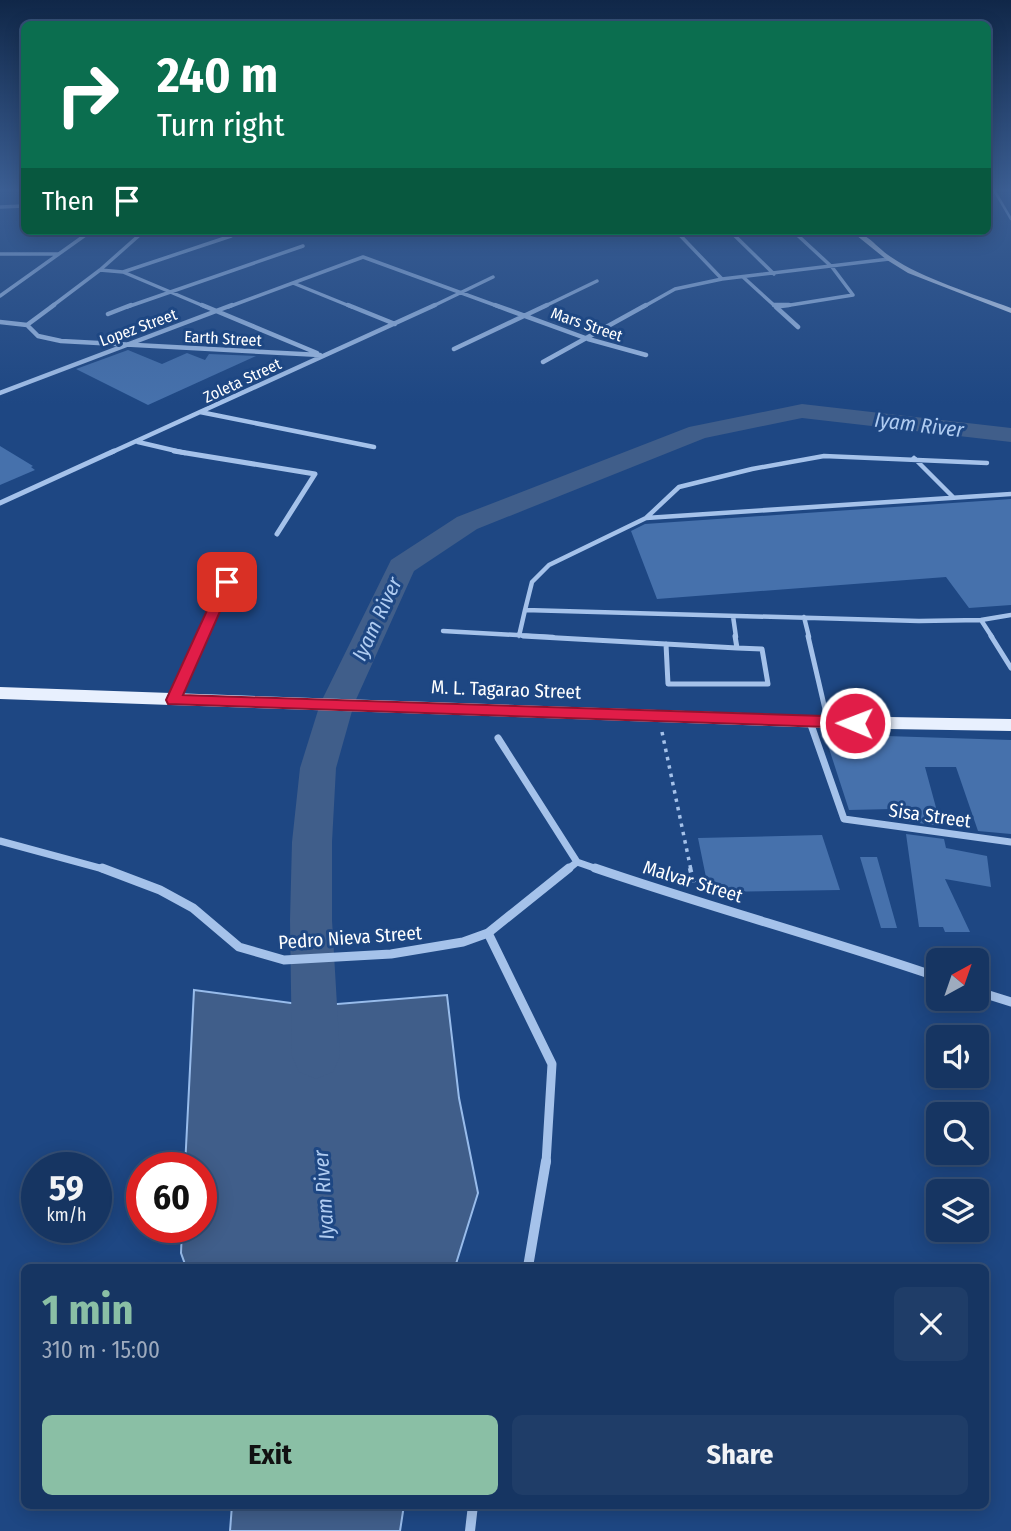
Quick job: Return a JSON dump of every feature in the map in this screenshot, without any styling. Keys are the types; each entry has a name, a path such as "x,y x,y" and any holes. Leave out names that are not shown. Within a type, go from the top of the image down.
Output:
{"main road":[{"path":"894,261 931,281 1011,311"},
{"name":"M. L. Tagarao Street","path":"0,693 810,722 1011,725"}],"street":[{"path":"0,296 48,261"},
{"path":"27,325 110,261"},
{"path":"123,272 155,261"},
{"path":"108,314 256,261"},
{"name":"Lopez Street","path":"0,393 351,261"},
{"name":"Mars Street","path":"375,261 588,339 646,355"},
{"path":"705,261 722,279"},
{"path":"761,261 774,274"},
{"path":"776,307 853,295 826,261"},
{"path":"543,362 675,289 722,279 872,261"},
{"path":"100,270 123,272 324,355"},
{"name":"Zoleta Street","path":"0,503 493,277"},
{"path":"743,277 798,327"},
{"path":"454,349 597,281"},
{"path":"293,283 395,324"},
{"name":"Earth Street","path":"0,323 27,325 38,336 61,341 324,355"},
{"path":"200,412 374,447"},
{"path":"138,442 160,449 315,474 277,534"},
{"path":"173,700 227,582"},
{"name":"Sisa Street","path":"810,722 844,819 1011,842"},
{"path":"498,738 577,862"},
{"name":"Pedro Nieva Street","path":"0,842 103,868 160,890 193,908 239,947 284,960 391,954 463,942 488,933 577,862"},
{"name":"Malvar Street","path":"577,862 698,903 826,939 926,973"},
{"path":"488,933 552,1064 545,1174 529,1264"},
{"path":"989,994 1011,1002"},
{"path":"470,1531 473,1509"}],"lane":[{"path":"519,636 532,582 550,565 646,518 679,487 752,469 824,456 987,463"},
{"path":"914,458 954,498"},
{"path":"646,518 1011,494"},
{"path":"525,610 981,620 1011,615"},
{"path":"733,616 737,648"},
{"path":"804,617 828,722"},
{"path":"981,620 1011,668"},
{"path":"443,631 762,649 768,684 668,684 666,644"}],"path":[{"path":"658,716 698,903"}],"water":[{"path":"194,990 313,1006 447,995 459,1098 478,1193 456,1264 185,1264 181,1243 217,1243 217,1152 186,1152"},
{"path":"232,1509 403,1509 400,1531 230,1531"}],"building":[{"path":"128,350 162,364 187,353 205,360 209,354 256,356 148,405 76,369"},
{"path":"0,446 33,466 31,467 35,470 0,485"},
{"path":"1011,499 1011,605 969,608 946,577 657,599 631,531 645,524"},
{"path":"823,730 859,731 860,734 884,733 886,736 1011,740 1011,834 978,831 956,767 925,767 941,826 904,821 903,813 893,813 892,809 849,810"},
{"path":"906,834 944,839 946,848 987,856 991,887 945,879 970,932 945,932 943,927 919,927"},
{"path":"822,835 840,890 709,892 698,838"},
{"path":"860,857 877,857 897,928 881,928"}],"waterway":[{"name":"Iyam River","path":"316,1056 311,920 312,842 318,768 337,704 401,566 467,523 698,432 802,411 1011,435"}],"route":[{"path":"227,582 173,700 855,723"}]}
